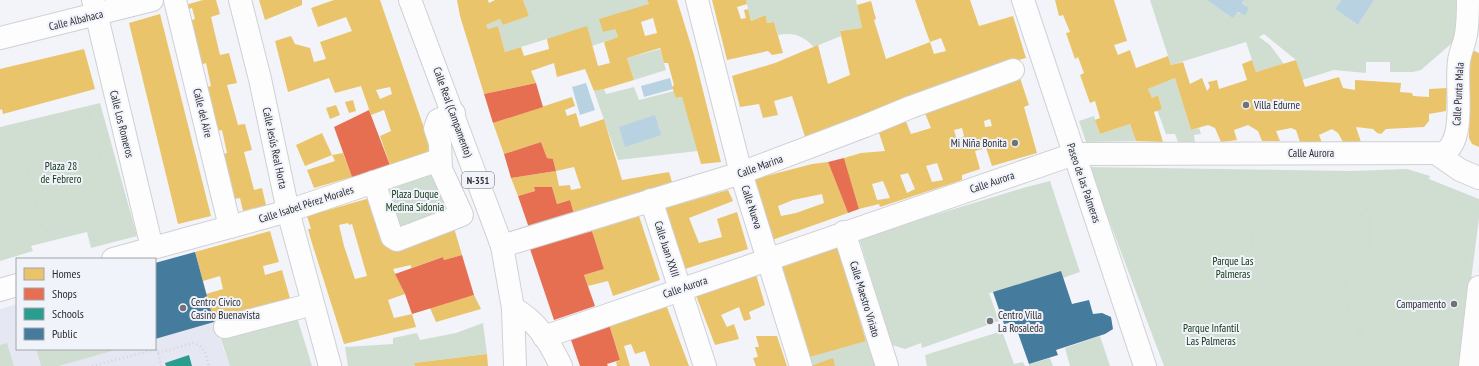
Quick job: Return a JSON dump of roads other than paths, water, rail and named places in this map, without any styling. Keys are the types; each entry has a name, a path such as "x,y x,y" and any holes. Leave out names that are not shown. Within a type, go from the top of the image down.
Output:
{"main road":[{"name":"Calle Albahaca","path":"0,38 94,7 152,0"},
{"name":"Calle del Aire","path":"175,0 230,227"},
{"name":"Calle Jesús Real Horta","path":"240,0 260,79 288,211 330,366"},
{"name":"Calle Real (Campamento)","path":"410,0 454,113 502,246 513,308 515,366"},
{"name":"Calle Nueva","path":"697,0 741,173 769,258 801,366"},
{"name":"Paseo de las Palmeras","path":"1023,0 1145,366"},
{"name":"Calle Punta Mala","path":"1437,154 1446,152 1454,141 1460,93 1458,63 1467,33 1468,0"},
{"name":"Calle Los Romeros","path":"94,7 152,248"},
{"name":"Calle Marina","path":"502,246 741,173 911,107 1013,70"},
{"path":"374,182 392,237 397,240 462,215 441,169 439,160 440,142 435,124 438,120 454,113"},
{"name":"Calle Aurora","path":"544,337 844,232 1074,154 1340,152 1437,154"},
{"path":"1437,154 1460,170 1479,178"},
{"name":"Calle Isabel Pérez Morales","path":"108,251 152,248 230,227 288,211 439,160"},
{"name":"Calle Juan XXIII","path":"651,200 705,366"},
{"name":"Calle Maestro Viriato","path":"844,232 887,366"},
{"path":"1470,366 1472,280"},
{"path":"0,290 16,285"},
{"path":"225,327 313,304"},
{"path":"513,308 533,320 561,366"}],"water":[{"path":"1207,0 1244,0 1242,3 1249,8 1245,15 1237,12 1233,18"},
{"path":"1341,0 1374,0 1358,25 1335,9"},
{"path":"670,78 673,89 644,97 641,86"},
{"path":"586,83 595,110 580,115 572,87"},
{"path":"655,115 661,135 625,147 619,127"}],"place":[{"name":"Villa Edurne","path":"1246,105"},
{"name":"Mi Niña Bonita","path":"1015,143"},
{"name":"Campamento","path":"1454,304"},
{"name":"Centro Cívico Casino Buenavista","path":"183,308"},
{"name":"Centro Villa La Rosaleda","path":"990,321"}],"park label":[{"name":"Plaza 28 de Febrero","path":"61,172"},
{"name":"Plaza Duque Medina Sidonia","path":"415,200"},
{"name":"Parque Las Palmeras","path":"1233,267"},
{"name":"Parque Infantil Las Palmeras","path":"1211,334"}]}
